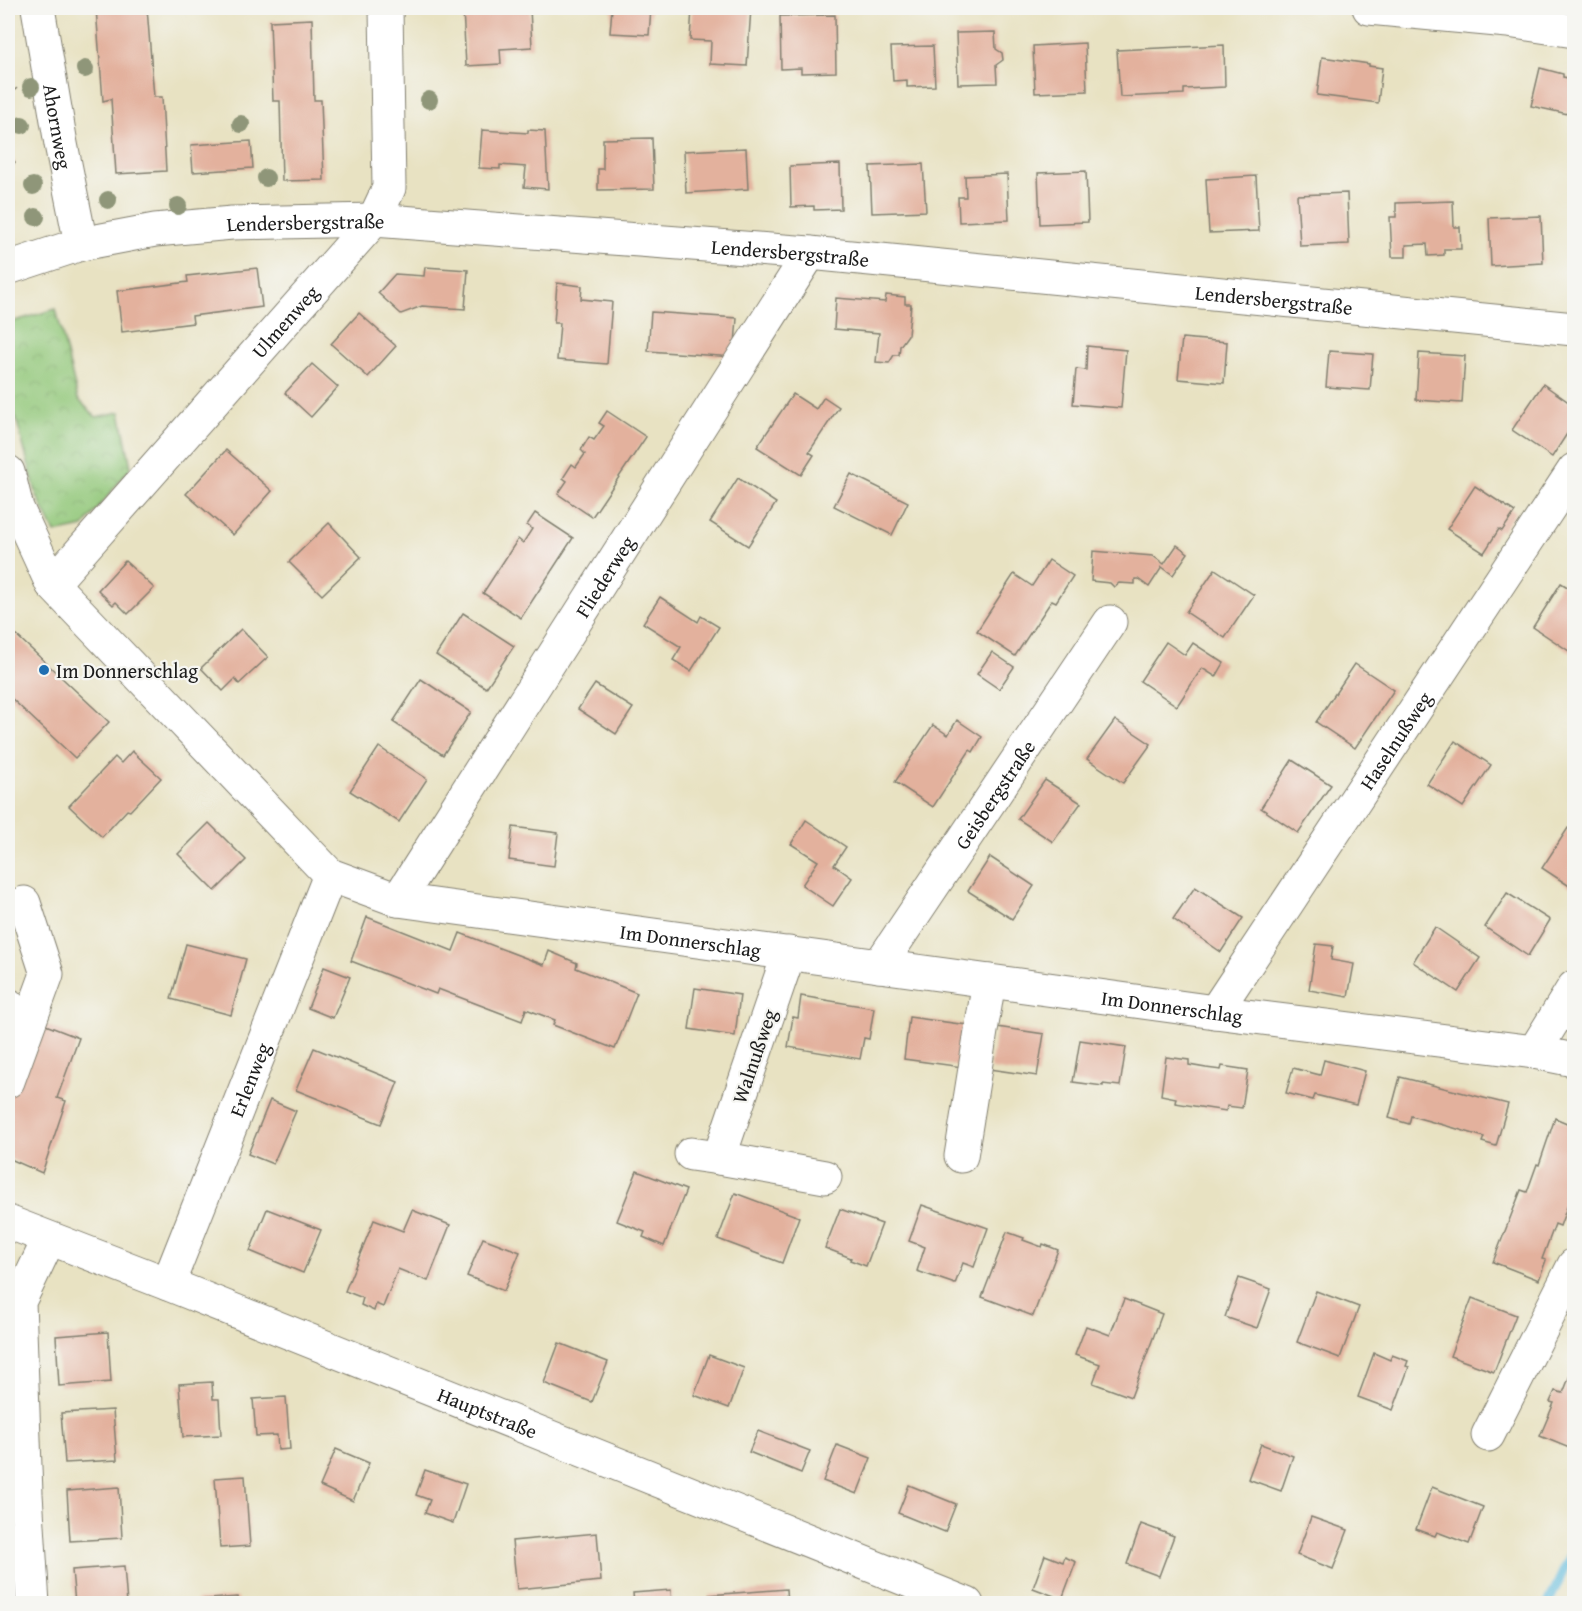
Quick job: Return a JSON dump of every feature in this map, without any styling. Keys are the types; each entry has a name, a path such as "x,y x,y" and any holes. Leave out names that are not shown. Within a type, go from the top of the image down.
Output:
{"street":[{"name":"Ahornweg","path":"38,8 81,244"},
{"name":"Ulmenweg","path":"52,584 374,220 389,188 386,8"},
{"path":"1369,8 1505,14 1575,31"},
{"name":"Lendersbergstraße","path":"8,268 81,244 155,230 232,223 374,220 810,253 1575,329"},
{"name":"Fliederweg","path":"398,900 810,253"},
{"name":"Haselnußweg","path":"1215,1012 1575,470"},
{"name":"Im Donnerschlag","path":"8,472 17,508 52,584 330,875 398,900 1215,1012 1534,1052 1575,1060"},
{"name":"Geisbergstraße","path":"879,966 1110,622"},
{"name":"Erlenweg","path":"168,1284 330,875"},
{"path":"8,1081 46,974 24,903"},
{"name":"Walnußweg","path":"789,953 705,1156 825,1177"},
{"path":"961,1156 989,981"},
{"path":"1534,1052 1575,987"},
{"name":"Hauptstraße","path":"8,1222 968,1604"},
{"path":"33,1604 17,1495 19,1302 49,1239"},
{"path":"1488,1435 1575,1265"}],"green space":[{"path":"56,309 78,399 96,417 120,412 131,467 83,527 55,533 37,496 8,389 8,323"}],"building":[{"path":"96,8 147,8 154,97 162,97 166,171 116,174 111,99 103,101"},
{"path":"530,8 532,47 500,49 501,64 466,66 463,9"},
{"path":"612,8 651,8 649,35 610,33"},
{"path":"692,8 751,8 747,66 710,64 711,41 690,40"},
{"path":"835,15 836,72 801,73 801,68 781,69 780,16"},
{"path":"312,19 314,100 321,100 324,180 282,181 280,101 273,101 270,21"},
{"path":"995,32 996,49 1002,53 1003,60 996,65 997,83 958,84 956,33"},
{"path":"1085,43 1087,91 1035,93 1033,46"},
{"path":"1224,45 1225,87 1184,89 1184,94 1120,97 1117,50"},
{"path":"933,46 935,86 907,87 907,80 893,81 891,47"},
{"path":"1322,57 1382,68 1378,103 1317,95"},
{"path":"1540,68 1574,79 1568,114 1531,106"},
{"path":"482,130 528,133 528,130 545,131 548,189 524,187 526,167 500,165 500,169 479,168"},
{"path":"652,138 654,189 598,190 598,169 603,169 603,139"},
{"path":"251,141 253,168 193,172 191,145"},
{"path":"746,148 748,189 686,193 684,151"},
{"path":"8,155 15,162 8,171"},
{"path":"840,164 841,209 814,210 814,206 791,207 790,166"},
{"path":"923,164 926,211 872,213 870,166"},
{"path":"1086,171 1088,222 1040,224 1038,173"},
{"path":"1007,174 1009,220 959,222 958,197 966,197 965,176"},
{"path":"1256,176 1259,231 1209,233 1206,179"},
{"path":"1347,193 1349,244 1300,246 1297,195"},
{"path":"1453,201 1454,227 1460,227 1461,249 1444,249 1444,255 1428,256 1427,244 1406,245 1406,257 1392,257 1390,217 1396,217 1396,203"},
{"path":"1541,216 1543,263 1491,266 1489,218"},
{"path":"425,267 468,270 465,309 422,306 401,314 378,293 395,274 424,276"},
{"path":"257,268 262,307 192,316 193,323 122,332 117,291 188,282 187,276"},
{"path":"557,283 582,286 581,299 612,302 607,364 557,360 560,323 554,323"},
{"path":"886,295 905,297 905,304 911,304 908,335 900,346 899,355 894,355 889,363 876,362 879,333 834,329 836,298 885,302"},
{"path":"651,312 737,318 734,357 648,351"},
{"path":"359,313 396,346 368,377 331,344"},
{"path":"1182,338 1227,342 1224,383 1178,379"},
{"path":"1087,346 1126,350 1121,408 1073,404 1076,369 1086,370"},
{"path":"1329,351 1373,354 1370,390 1326,387"},
{"path":"1419,353 1465,356 1462,403 1416,400"},
{"path":"312,364 338,387 311,417 285,393"},
{"path":"1543,384 1574,406 1574,423 1552,457 1512,430"},
{"path":"793,394 816,409 824,397 839,407 809,452 814,455 801,475 757,447"},
{"path":"607,411 646,437 592,517 558,494 567,481 563,478 572,464 576,467 585,454 581,450 589,437 594,440 604,426 599,423"},
{"path":"226,450 272,491 233,535 186,494"},
{"path":"851,474 908,502 892,535 834,506"},
{"path":"738,478 776,503 748,546 710,522"},
{"path":"1475,486 1515,512 1502,531 1499,529 1484,553 1447,529"},
{"path":"535,513 573,538 521,618 483,593 518,539 523,543 532,529 527,525"},
{"path":"329,523 361,557 322,595 289,562"},
{"path":"1177,545 1188,553 1173,575 1162,567 1149,587 1138,579 1135,579 1135,584 1119,583 1114,587 1110,583 1091,581 1093,551 1153,556 1164,564"},
{"path":"1049,560 1073,576 1056,602 1052,600 1015,656 977,631 1014,574 1032,586"},
{"path":"125,561 154,588 128,614 116,602 113,605 98,590"},
{"path":"1215,569 1254,595 1225,638 1186,612"},
{"path":"1561,583 1574,591 1574,650 1572,653 1533,627"},
{"path":"660,597 698,622 701,616 719,627 691,671 673,660 681,647 643,623"},
{"path":"463,613 514,646 486,688 436,655"},
{"path":"241,629 268,657 239,684 235,679 223,691 201,668"},
{"path":"14,633 109,722 75,758 11,698 10,700 8,698 8,640"},
{"path":"1166,642 1185,655 1193,643 1224,663 1216,677 1202,668 1177,706 1140,681"},
{"path":"992,652 1014,667 999,689 977,674"},
{"path":"1355,664 1394,690 1355,748 1316,722"},
{"path":"421,679 471,712 443,755 393,722"},
{"path":"595,684 633,708 616,734 578,709"},
{"path":"957,720 982,737 973,752 970,750 933,807 895,782 933,725 948,735"},
{"path":"1115,720 1151,744 1123,783 1087,759"},
{"path":"1455,741 1491,765 1463,807 1427,784"},
{"path":"379,747 427,779 399,822 350,791"},
{"path":"132,751 161,778 102,837 69,806 115,757 121,763"},
{"path":"1292,760 1331,785 1298,833 1261,808"},
{"path":"1045,780 1081,803 1053,842 1018,819"},
{"path":"806,820 846,847 834,865 852,878 833,906 802,885 818,861 791,844"},
{"path":"209,823 246,860 215,891 178,854"},
{"path":"513,827 558,833 554,866 509,860"},
{"path":"1568,828 1574,832 1574,889 1542,868"},
{"path":"990,857 1034,886 1012,919 968,891"},
{"path":"1195,887 1243,918 1221,952 1173,919"},
{"path":"1507,893 1550,920 1528,956 1485,927"},
{"path":"367,917 453,951 460,933 544,965 549,951 577,963 576,968 637,993 615,1049 553,1025 555,1020 526,1009 522,1021 438,989 436,994 351,961"},
{"path":"1435,927 1480,958 1458,992 1413,962"},
{"path":"186,944 246,959 231,1015 171,999"},
{"path":"1316,944 1333,946 1331,960 1354,964 1348,997 1309,990"},
{"path":"324,967 350,977 333,1018 308,1008"},
{"path":"695,988 740,995 735,1036 689,1029"},
{"path":"801,996 874,1008 869,1039 864,1038 860,1059 788,1047 793,1017 798,1018"},
{"path":"909,1017 967,1025 962,1067 904,1059"},
{"path":"43,1024 79,1038 57,1098 66,1101 42,1173 8,1158 8,1094"},
{"path":"997,1027 1044,1034 1037,1076 990,1069"},
{"path":"1080,1040 1126,1047 1120,1086 1073,1082"},
{"path":"314,1048 398,1082 381,1124 296,1090"},
{"path":"1166,1057 1189,1060 1189,1065 1206,1068 1221,1070 1222,1066 1248,1070 1242,1108 1227,1106 1226,1111 1175,1103 1176,1098 1161,1095"},
{"path":"1324,1060 1365,1071 1356,1105 1315,1095 1313,1100 1286,1093 1293,1068 1320,1075"},
{"path":"1400,1077 1508,1104 1496,1146 1482,1142 1484,1137 1411,1116 1409,1124 1389,1118"},
{"path":"270,1100 296,1111 273,1164 248,1154"},
{"path":"1555,1118 1574,1126 1574,1205 1573,1209 1567,1207 1560,1226 1555,1224 1542,1259 1546,1260 1539,1280 1493,1262 1521,1190 1527,1192 1537,1164 1539,1165"},
{"path":"637,1171 686,1190 664,1246 643,1237 645,1232 617,1221"},
{"path":"735,1193 799,1217 782,1263 718,1239"},
{"path":"922,1205 988,1228 974,1267 963,1263 955,1284 917,1271 925,1247 909,1241"},
{"path":"267,1209 321,1230 303,1273 250,1251"},
{"path":"840,1209 882,1224 866,1266 825,1248"},
{"path":"412,1210 450,1225 428,1281 398,1269 383,1307 376,1304 374,1311 361,1305 363,1298 345,1291 374,1220 403,1231"},
{"path":"1007,1232 1042,1247 1043,1244 1058,1250 1033,1316 982,1297"},
{"path":"483,1238 520,1252 504,1291 467,1276"},
{"path":"1239,1278 1271,1289 1257,1328 1225,1317"},
{"path":"1316,1291 1359,1307 1340,1358 1297,1342"},
{"path":"1472,1298 1516,1315 1494,1372 1450,1356"},
{"path":"1124,1299 1162,1314 1131,1397 1093,1383 1100,1364 1075,1355 1086,1326 1110,1335"},
{"path":"108,1332 111,1382 59,1386 56,1336"},
{"path":"559,1343 608,1362 592,1402 544,1383"},
{"path":"1374,1353 1390,1360 1392,1355 1408,1361 1406,1366 1409,1367 1393,1410 1358,1397"},
{"path":"709,1355 744,1368 729,1408 694,1395"},
{"path":"1574,1365 1574,1450 1540,1436 1554,1403 1550,1402 1555,1391 1563,1393"},
{"path":"212,1382 213,1399 219,1399 221,1435 183,1437 179,1384"},
{"path":"286,1397 290,1449 278,1450 277,1435 256,1436 253,1399"},
{"path":"113,1410 117,1460 65,1463 61,1413"},
{"path":"758,1431 810,1451 801,1473 749,1452"},
{"path":"1261,1444 1293,1456 1281,1491 1248,1479"},
{"path":"837,1445 871,1458 857,1494 823,1481"},
{"path":"336,1449 369,1463 353,1501 320,1486"},
{"path":"425,1470 466,1484 453,1523 425,1513 430,1500 416,1495"},
{"path":"245,1476 250,1546 220,1548 215,1478"},
{"path":"909,1485 956,1504 945,1532 898,1513"},
{"path":"119,1487 122,1538 70,1541 67,1491"},
{"path":"1432,1487 1483,1507 1469,1544 1437,1532 1435,1536 1416,1529"},
{"path":"1311,1517 1348,1530 1333,1569 1297,1555"},
{"path":"1141,1524 1174,1536 1159,1576 1127,1564"},
{"path":"597,1533 601,1581 517,1589 512,1541"},
{"path":"1045,1555 1063,1562 1065,1557 1076,1562 1062,1599 1033,1588"},
{"path":"124,1566 127,1604 75,1604 72,1570"},
{"path":"786,1589 787,1604 709,1604 709,1595"},
{"path":"671,1590 672,1604 634,1604 633,1593"},
{"path":"238,1597 239,1604 196,1604 196,1600"}],"waterway":[{"path":"1548,1604 1574,1548"}],"place":[{"name":"Im Donnerschlag","path":"44,670"}]}
